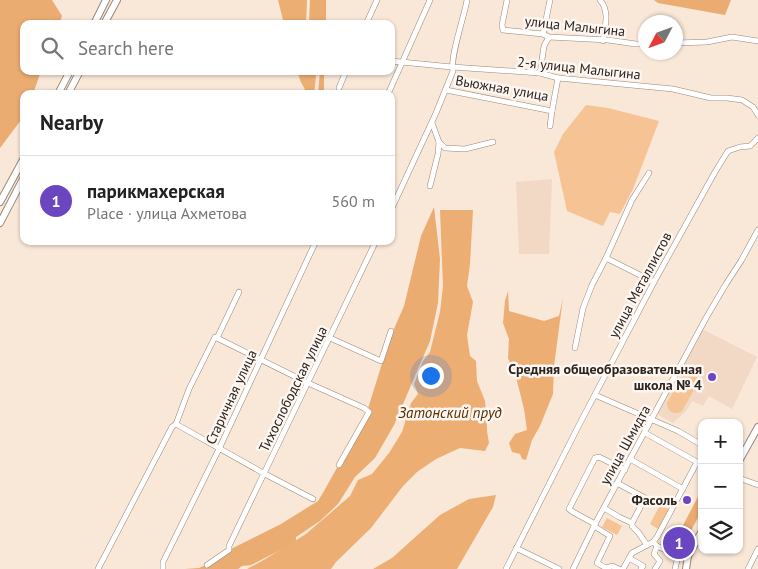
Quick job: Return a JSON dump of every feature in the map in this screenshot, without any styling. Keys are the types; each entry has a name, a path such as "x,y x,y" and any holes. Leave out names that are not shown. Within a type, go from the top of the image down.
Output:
{"main road":[{"path":"96,20 106,0"},
{"path":"106,20 117,0"},
{"path":"60,90 68,75"},
{"path":"70,90 78,75"},
{"path":"0,202 20,165"},
{"path":"0,223 20,185"},
{"path":"743,454 758,427"},
{"path":"686,569 688,556 698,538"}],"street":[{"path":"368,20 377,0"},
{"path":"390,90 430,0"},
{"path":"395,202 432,123 453,71 452,67 466,0"},
{"name":"улица Малыгина","path":"507,0 502,25 503,30 638,44"},
{"path":"540,74 550,0"},
{"path":"600,0 604,4 606,12 603,41"},
{"path":"683,43 707,42 732,37 758,40"},
{"name":"2-я улица Малыгина","path":"395,62 540,74 558,78 673,89 711,98 742,100 753,107 758,115"},
{"path":"338,88 344,75"},
{"name":"Вьюжная улица","path":"446,90 552,110 558,78"},
{"path":"550,126 552,110"},
{"path":"432,123 439,142 445,148 465,149 493,142"},
{"name":"улица Металлистов","path":"506,569 654,282 715,172 728,151 750,146 758,138"},
{"path":"430,186 439,142"},
{"path":"575,348 583,308 592,284 632,200 649,173"},
{"name":"улица Шмидта","path":"573,569 706,318 758,230"},
{"name":"Старичная улица","path":"163,569 163,562 219,449 314,245"},
{"name":"Тихослободская улица","path":"207,565 229,550 374,245"},
{"path":"606,258 654,282"},
{"path":"98,569 174,426 189,389 239,292"},
{"path":"330,338 381,361 391,330"},
{"path":"216,337 369,412 339,465"},
{"path":"595,395 678,430 698,443"},
{"path":"174,426 313,499"},
{"path":"645,433 697,462 657,538 654,554 660,561 655,569"},
{"path":"619,569 612,566 606,568 597,563 610,536 573,512 570,508 595,458 599,457 625,470"},
{"path":"630,459 683,489"},
{"path":"743,479 758,485"},
{"path":"618,483 645,498 632,523"},
{"path":"604,508 619,518 632,523 632,526 647,545"},
{"path":"623,569 632,553 647,545 655,544 678,556 675,569"},
{"path":"516,548 559,569"},
{"path":"748,569 758,549"},
{"path":"629,558 643,566 641,569"}],"shaded area":[{"path":"0,0 52,0 62,16 60,20 20,20 20,75 40,75 34,90 20,90 20,121 0,148"},
{"path":"310,0 326,0 326,20 309,20"},
{"path":"654,0 731,0 725,15 658,3"},
{"path":"320,75 324,75 324,90 318,90"},
{"path":"586,105 608,108 659,121 633,189 620,214 610,212 603,226 567,211 554,152 563,134"},
{"path":"552,179 549,254 519,254 516,182"},
{"path":"434,207 440,259 438,303 430,341 394,425 375,458 355,477 338,504 320,521 296,537 296,542 251,565 242,566 238,569 185,569 199,568 223,557 227,551 281,524 318,501 365,418 390,338 404,306 421,236"},
{"name":"Средняя общеобразовательная школа № 4","path":"702,329 757,357 732,409 709,396 703,406 692,401 686,411 673,423 657,414"},
{"path":"690,371 696,375 699,381 682,411 672,412 668,409 667,403 684,373"},
{"path":"698,497 698,518 686,540 678,535"},
{"path":"660,505 669,509 658,529 650,524"},
{"path":"607,518 622,526 617,535 602,527"}],"water":[{"path":"278,0 307,0 306,20 283,20"},
{"path":"298,75 316,75 314,90 305,90"},
{"name":"Затонский пруд","path":"440,210 473,210 467,286 473,302 467,335 470,356 476,361 477,381 485,401 489,443 485,451 460,448 436,459 417,472 403,486 371,528 331,569 247,569 306,534 350,496 358,480 372,474 389,453 402,432 411,403 418,394 414,384 423,361 430,352 440,312 443,286"},
{"name":"Затонский пруд","path":"508,291 509,311 544,321 559,316 563,298 554,366 553,394 532,440 526,460 522,459 520,454 512,452 509,443 515,434 527,430 517,381 508,358 509,339 503,323"},
{"path":"496,495 493,507 457,569 373,569 392,558 440,515 469,499"}],"place":[{"name":"Средняя общеобразовательная школа № 4","path":"712,377"},
{"name":"Фасоль","path":"687,500"},
{"name":"парикмахерская","path":"679,543"}]}
